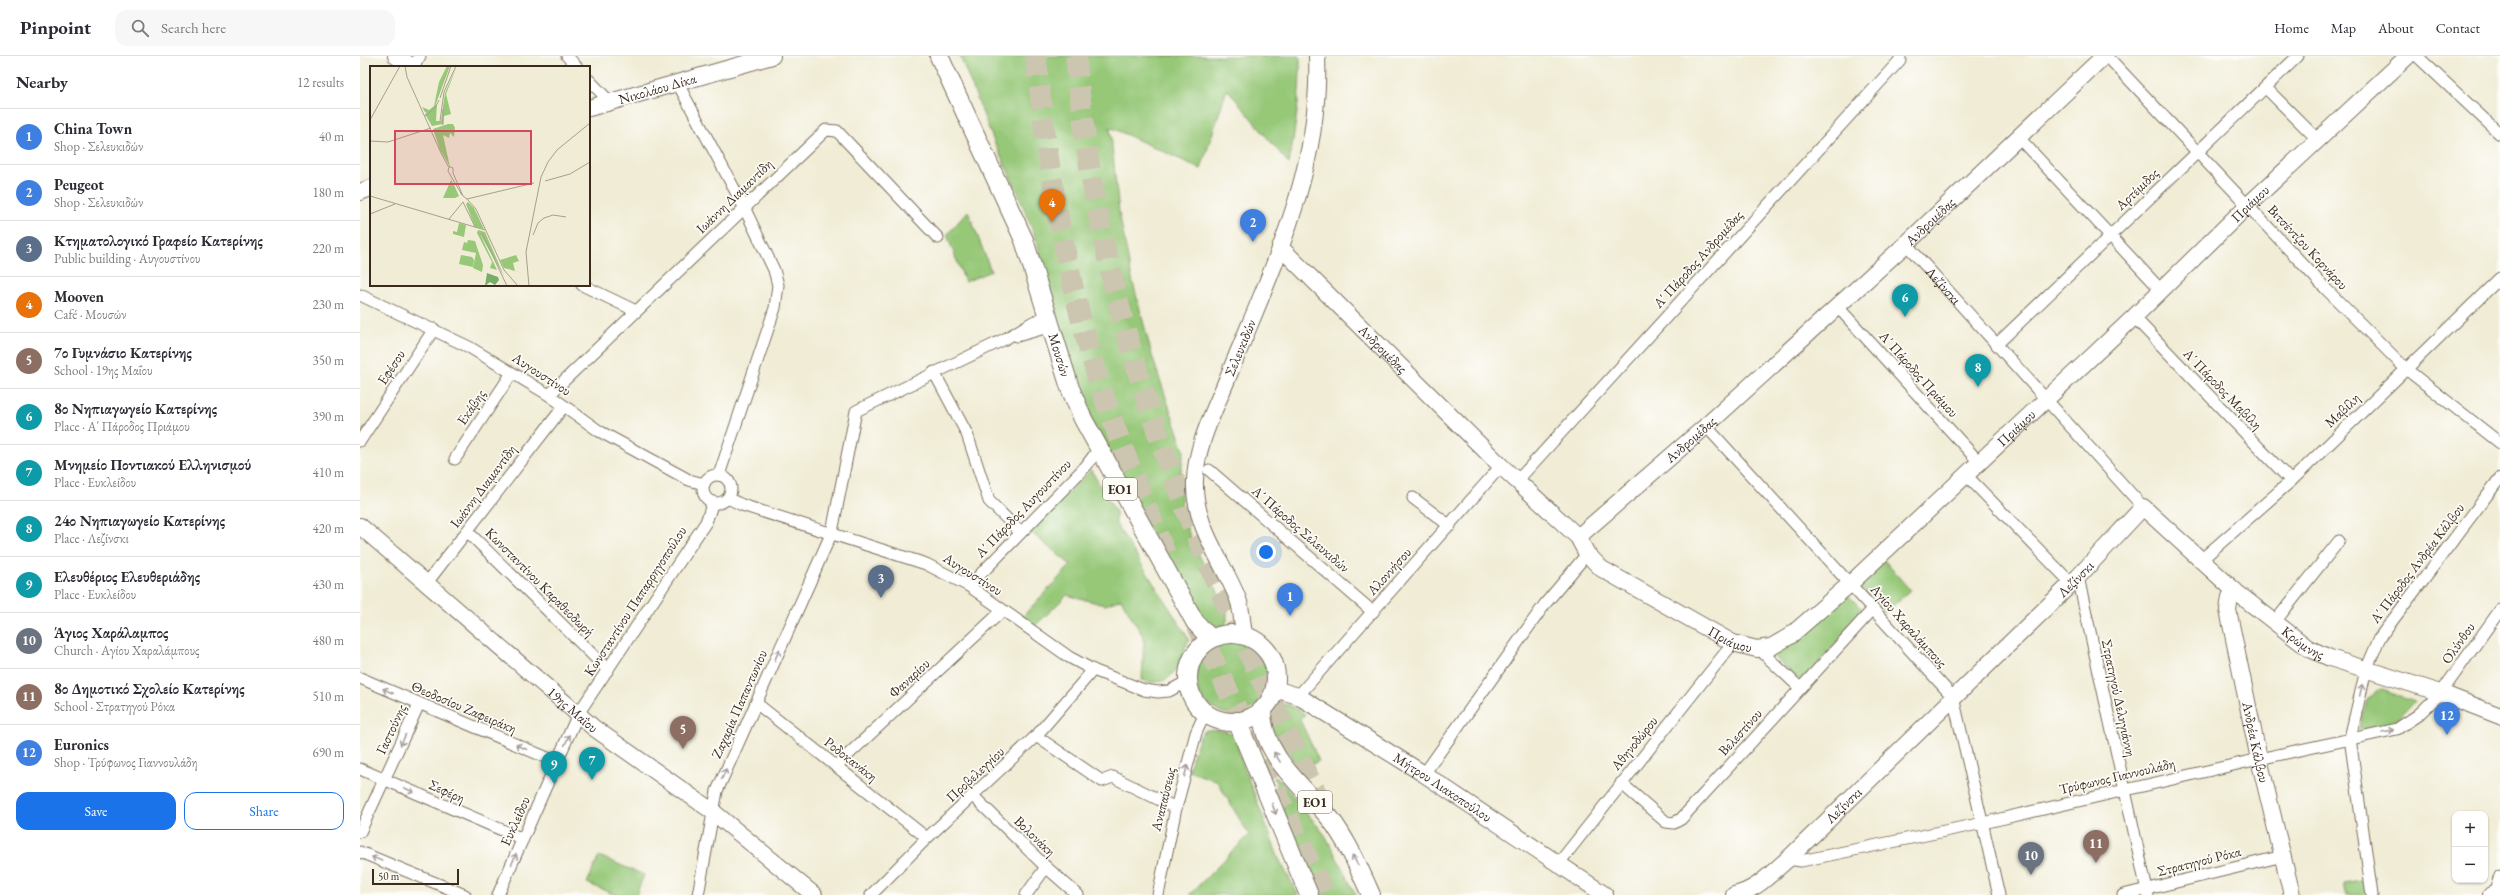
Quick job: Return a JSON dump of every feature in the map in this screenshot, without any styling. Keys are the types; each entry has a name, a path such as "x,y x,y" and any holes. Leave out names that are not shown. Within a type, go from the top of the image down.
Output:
{"main road":[{"name":"Μουσών","path":"939,56 1024,240 1051,321 1070,388 1098,450 1195,622 1212,639"},
{"path":"1222,635 1244,635 1260,643 1271,656 1276,672 1275,689 1270,701 1254,716 1237,722 1222,720 1209,715 1194,700 1188,681 1189,671 1194,657 1203,645 1212,639 1222,635"},
{"name":"ΕΟ1","path":"1262,710 1262,724 1272,750 1282,765 1337,829 1357,863 1371,895"},
{"path":"1237,722 1309,895"}],"street":[{"path":"396,56 411,66"},
{"path":"414,66 420,56"},
{"path":"567,56 576,66"},
{"name":"Νικολάου Δίκα","path":"590,108 677,82 743,60 772,56"},
{"path":"946,56 949,79"},
{"name":"Σελευκιδών","path":"1244,635 1238,600 1202,526 1196,507 1195,477 1206,434 1296,208 1312,140 1317,56"},
{"name":"Α΄ Πάροδος Ανδρομέδας","path":"1517,481 1900,60 1900,56"},
{"name":"Ανδρομέδας","path":"1280,247 1501,466 1578,537 1706,426 1906,244 2105,56"},
{"name":"Βιτσέντζου Κορνάρου","path":"2105,56 2406,369 2500,443"},
{"name":"Αρτέμιδος","path":"1997,344 2298,56"},
{"name":"Πριάμου","path":"1578,537 1587,554 1602,569 1733,643 1757,649 1772,647 1790,636 1851,584 2134,317 2248,205 2408,56"},
{"path":"2417,56 2500,134"},
{"path":"590,81 609,101"},
{"path":"677,82 744,207 774,270 777,294 719,475"},
{"path":"2266,88 2318,140"},
{"name":"Ιωάννη Διαμαντίδη","path":"549,395 826,130 832,129 837,131 938,238"},
{"path":"2019,138 2161,290"},
{"path":"360,192 370,188"},
{"name":"Λεζίνσκι","path":"1745,894 1788,859 2075,580 2143,507 1906,244"},
{"name":"Μαβίλη","path":"2201,560 2291,481 2500,278"},
{"path":"584,286 636,311"},
{"name":"Αυγουστίνου","path":"360,295 434,329 549,395 599,431 689,480 704,484"},
{"name":"Α΄ Πάροδος Πριάμου","path":"1837,306 1979,462"},
{"name":"Α΄ Πάροδος Μαβίλη","path":"2134,317 2291,481"},
{"path":"1020,532 989,501 967,434 934,372 1005,339 1051,321"},
{"name":"Εφέσου","path":"360,441 434,329"},
{"name":"Ζαχαρία Παπαντωνίου","path":"698,895 712,811 717,791 832,532 856,411 934,372"},
{"name":"Εκάβης","path":"454,459 512,373"},
{"name":"Ιωάννη Διαμαντίδη","path":"426,584 468,532 564,406"},
{"name":"Αγίου Χαραλάμπους","path":"1706,426 1953,697 1999,895"},
{"name":"Α΄ Πάροδος Αυγουστίνου","path":"969,586 1086,466 1098,450"},
{"name":"Αλοννήσου","path":"1298,696 1450,526 1501,466"},
{"name":"Α΄ Πάροδος Σελευκιδών","path":"1209,470 1373,612"},
{"path":"719,475 729,482 731,490 728,498 721,502 713,502 706,497 704,484 710,477 719,475"},
{"path":"1966,475 2075,580"},
{"name":"Α΄ Πάροδος Ανδρέα Κάλβου","path":"2350,738 2366,670 2380,637 2500,478"},
{"name":"Αυγουστίνου","path":"728,498 742,505 832,532 926,564 969,586 1002,611 1069,657 1093,670 1144,690 1158,692 1169,691 1188,681"},
{"path":"1413,498 1450,526"},
{"name":"Κωνσταντίνου Παπαρρηγοπούλου","path":"578,714 706,522 713,502"},
{"name":"Κρώμνης","path":"2143,507 2234,591 2308,648 2330,658 2441,694 2500,716"},
{"name":"19ης Μαΐου","path":"360,526 578,714 712,811 814,895"},
{"name":"Κωνσταντίνου Καραθεοδωρή","path":"468,532 608,670"},
{"path":"2274,623 2339,541"},
{"path":"1424,774 1545,604 1587,554"},
{"name":"Στρατηγού Δεληγιάννη","path":"2075,580 2147,892"},
{"name":"Ανδρέα Κάλβου","path":"2234,591 2228,604 2228,610 2259,758 2292,895"},
{"name":"Βελεστίνου","path":"1621,783 1666,822 1674,823 1681,819 1873,609"},
{"name":"Ολύνθου","path":"2441,694 2500,610"},
{"name":"Φαναρίου","path":"836,766 1002,611"},
{"name":"Αθηνοδώρου","path":"1559,863 1733,643"},
{"path":"1764,648 1765,655 1800,688"},
{"name":"Προβελεγγίου","path":"872,895 927,838 1036,736 1093,670"},
{"name":"Θεοδοσίου Ζαφειράκη","path":"360,678 557,762"},
{"name":"Μήτρου Λιακοπούλου","path":"1275,689 1298,696 1424,774 1605,895"},
{"name":"Τρύφωνος Γιαννουλάδη","path":"1788,859 1801,861 1983,823 2259,758 2397,729 2418,716 2441,694"},
{"name":"Ροδοκανάκη","path":"756,703 927,838"},
{"name":"Γαστούνης","path":"360,832 420,704"},
{"name":"Ευκλείδου","path":"498,895 578,714"},
{"name":"Αναπαύσεως","path":"1158,895 1176,808 1196,733 1201,722 1209,715"},
{"path":"1036,736 1102,780 1113,777 1176,808"},
{"path":"2350,738 2372,895"},
{"name":"Σεφέρη","path":"360,769 523,839"},
{"name":"Βολονάκη","path":"973,796 1046,867 1078,895"},
{"path":"360,852 465,895"},
{"name":"Στρατηγού Ρόκα","path":"2123,895 2147,892 2283,856"},
{"path":"1026,895 1046,867"},
{"path":"2495,894 2500,876"}],"green space":[{"path":"960,56 1300,56 1299,97 1289,164 1227,89 1201,169 1110,127 1119,212 1132,279 1153,359 1184,451 1180,476 1182,516 1193,543 1227,610 1227,621 1224,626 1210,626 1203,622 1106,455 1071,368 1037,242 1018,193 993,139"},
{"path":"968,211 991,271 965,282 947,235"},
{"path":"1091,470 1116,512 1116,524 1189,639 1174,672 1162,681 1153,682 1142,680 1144,638 1121,599 1105,605 1067,595 1035,626 1022,617 1071,565 1029,531"},
{"path":"1884,560 1910,590 1884,614 1857,585"},
{"path":"1848,595 1865,612 1801,681 1771,654"},
{"path":"1232,642 1252,648 1262,658 1268,678 1262,698 1252,708 1232,714 1212,708 1202,698 1196,678 1202,658 1212,648"},
{"path":"2379,689 2414,701 2401,716 2390,723 2378,727 2359,730 2367,699"},
{"path":"1278,704 1289,705 1305,714 1300,720 1319,761 1299,769 1277,734 1268,729 1267,711"},
{"path":"1206,730 1226,731 1237,740 1239,754 1279,859 1298,895 1189,895 1249,835 1217,781 1188,771 1200,736"},
{"path":"1274,777 1279,779 1325,835 1356,895 1315,895 1287,820"},
{"path":"599,856 644,875 636,895 615,895 587,883"},
{"path":"2366,879 2369,895 2346,895 2343,883"}],"tunnel":[{"path":"1036,56 1052,183 1078,309 1102,391 1135,479 1170,565"},
{"path":"1076,56 1083,123 1107,255 1123,321 1163,449 1187,513 1213,575 1325,811"},
{"path":"1195,621 1325,895"}],"place":[{"name":"Mooven","path":"1052,222"},
{"name":"Peugeot","path":"1253,242"},
{"name":"8ο Νηπιαγωγείο Κατερίνης","path":"1905,317"},
{"name":"24ο Νηπιαγωγείο Κατερίνης","path":"1978,387"},
{"name":"Κτηματολογικό Γραφείο Κατερίνης","path":"881,598"},
{"name":"China Town","path":"1290,616"},
{"name":"Euronics","path":"2447,735"},
{"name":"7ο Γυμνάσιο Κατερίνης","path":"683,749"},
{"name":"Μνημείο Ποντιακού Ελληνισμού","path":"592,780"},
{"name":"Ελευθέριος Ελευθεριάδης","path":"554,784"},
{"name":"8ο Δημοτικό Σχολείο Κατερίνης","path":"2096,863"},
{"name":"Άγιος Χαράλαμπος","path":"2031,875"}]}
